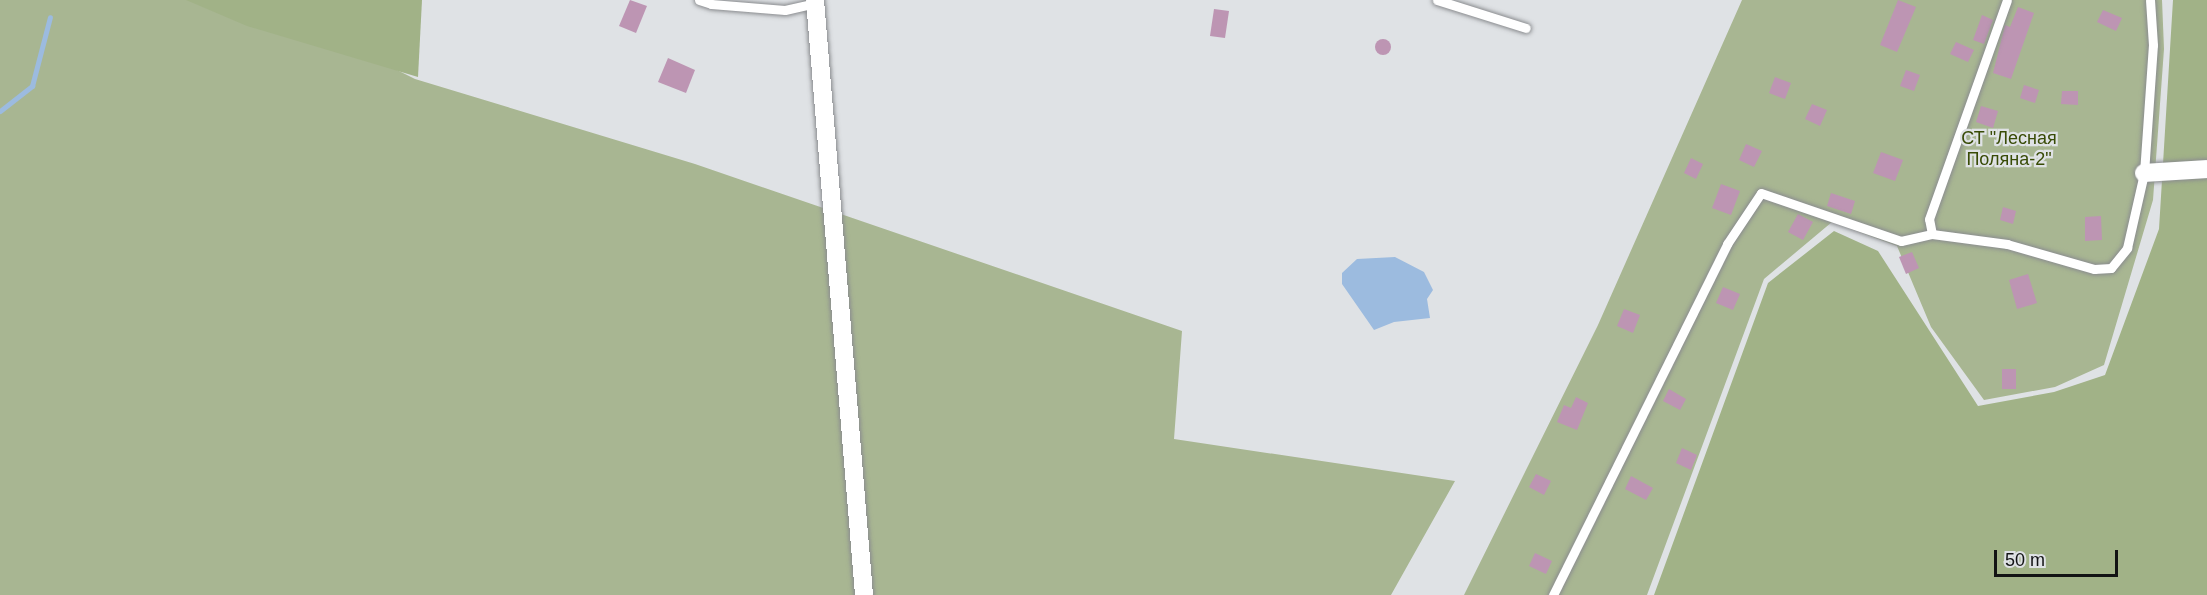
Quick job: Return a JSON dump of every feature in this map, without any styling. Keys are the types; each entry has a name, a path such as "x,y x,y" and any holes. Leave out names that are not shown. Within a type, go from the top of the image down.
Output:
{"street":[{"path":"815,1 864,595"},
{"path":"2144,173 2207,169"}],"lane":[{"path":"699,0 711,4 785,9 815,1"},
{"path":"1437,0 1526,28"},
{"path":"1932,234 1929,219 2007,0"},
{"path":"1553,595 1726,244 1761,193 1901,241 1932,234 2007,244 2094,269 2111,268 2127,248 2144,173 2153,45 2150,0"}],"green space":[{"path":"0,0 257,0 415,79 695,164 1182,331 1174,439 1455,481 1391,595 0,595"},
{"path":"186,0 422,0 418,77 247,26"},
{"name":"СТ \"Лесная Поляна-2\"","path":"1742,0 2162,0 2164,49 2153,200 2104,365 2055,387 1984,400 1931,327 1897,246 1832,222 1764,279 1647,595 1464,595 1598,325"},
{"path":"2173,0 2207,0 2207,595 1654,595 1768,283 1834,231 1878,251 1978,406 2054,392 2105,375 2159,229"}],"water":[{"path":"1395,257 1424,272 1433,290 1427,299 1430,318 1394,322 1374,330 1342,284 1342,273 1357,259"}],"building":[{"path":"630,0 647,6 636,33 619,26"},
{"path":"1898,0 1916,7 1897,52 1880,45"},
{"path":"2018,7 2034,13 2011,79 1993,73 2005,25 2010,27"},
{"path":"1214,9 1229,11 1225,38 1210,36"},
{"path":"2103,10 2122,18 2116,31 2097,22"},
{"path":"1982,15 1993,20 1984,44 1973,40"},
{"path":"1380,39 1386,39 1391,47 1389,53 1380,55 1375,50 1375,44"},
{"path":"1956,42 1974,50 1968,62 1950,54"},
{"path":"668,58 695,70 686,93 658,82"},
{"path":"1906,70 1920,75 1914,91 1900,86"},
{"path":"1775,77 1791,83 1785,99 1769,93"},
{"path":"2024,85 2039,90 2035,103 2020,98"},
{"path":"2062,91 2078,91 2078,105 2061,104"},
{"path":"1812,104 1827,110 1820,126 1805,119"},
{"path":"1981,106 1998,111 1993,128 1976,122"},
{"path":"1746,144 1762,151 1754,167 1739,160"},
{"path":"1881,152 1903,160 1895,181 1873,173"},
{"path":"1691,158 1703,164 1696,179 1684,173"},
{"path":"1721,184 1740,191 1731,215 1712,208"},
{"path":"1831,193 1855,201 1851,214 1827,206"},
{"path":"2003,207 2016,211 2013,224 2000,220"},
{"path":"1798,214 1813,222 1803,240 1788,232"},
{"path":"2101,216 2102,240 2085,241 2085,217"},
{"path":"1912,252 1919,268 1906,274 1899,257"},
{"path":"2028,274 2037,303 2017,309 2009,280"},
{"path":"1723,287 1740,294 1733,310 1716,303"},
{"path":"1624,309 1640,315 1633,333 1617,326"},
{"path":"2002,369 2016,369 2016,389 2002,389"},
{"path":"1669,389 1686,399 1680,410 1663,401"},
{"path":"1576,397 1588,403 1577,430 1557,422 1564,405 1571,408"},
{"path":"1682,448 1697,455 1691,470 1676,463"},
{"path":"1536,474 1551,481 1544,495 1529,487"},
{"path":"1631,476 1653,488 1646,500 1625,489"},
{"path":"1535,553 1552,561 1546,574 1529,566"}],"waterway":[{"path":"0,111 32,86 50,17"}]}
